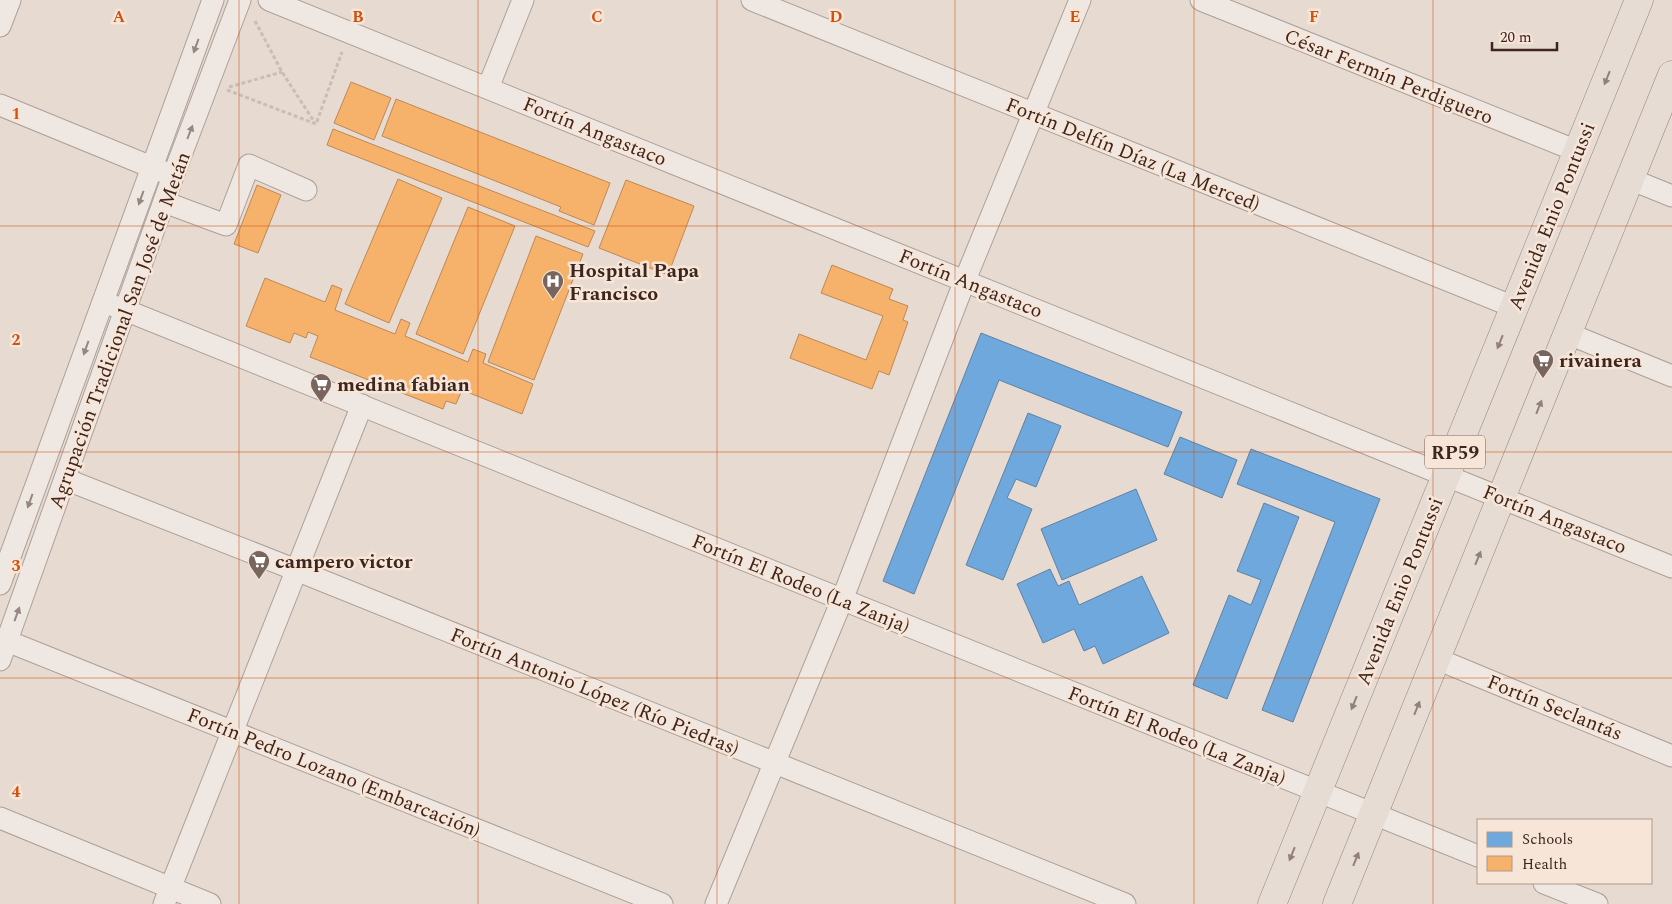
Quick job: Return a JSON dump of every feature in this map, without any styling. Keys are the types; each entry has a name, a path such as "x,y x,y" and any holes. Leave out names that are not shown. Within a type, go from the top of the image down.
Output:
{"main road":[{"name":"Avenida Enio Pontussi","path":"1272,904 1639,0"},
{"name":"RP59","path":"1337,904 1672,75"}],"street":[{"path":"0,26 10,0"},
{"name":"Agrupación Tradicional San José de Metán","path":"0,584 213,0"},
{"name":"Agrupación Tradicional San José de Metán","path":"3,651 173,176 240,0"},
{"name":"Fortín Angastaco","path":"269,0 1672,567"},
{"path":"488,88 523,0"},
{"name":"Fortín Delfín Díaz (La Merced)","path":"752,0 1514,307"},
{"path":"716,904 842,600 965,280 1080,0"},
{"name":"César Fermín Perdiguero","path":"1201,0 1577,151"},
{"path":"0,105 173,176"},
{"path":"164,202 226,225 249,165 306,190"},
{"path":"1630,179 1672,196"},
{"name":"Fortín El Rodeo (La Zanja)","path":"103,302 1477,856"},
{"path":"1568,334 1672,376"},
{"path":"167,896 362,405"},
{"name":"Fortín Antonio López (Río Piedras)","path":"65,480 296,570 1125,904"},
{"name":"Fortín Pedro Lozano (Embarcación)","path":"3,651 232,731 662,904"},
{"name":"Fortín Seclantás","path":"1437,658 1672,756"},
{"path":"0,818 167,896 210,904"},
{"path":"1546,884 1596,904"}],"path":[{"path":"252,17 282,72 316,124"},
{"path":"252,17 261,20"},
{"path":"249,26 252,17"},
{"path":"316,124 350,32"},
{"path":"224,89 282,72"},
{"path":"224,89 227,80"},
{"path":"224,89 316,124"}],"building: Schools":[{"path":"981,333 1182,412 1168,447 999,380 914,594 883,581"},
{"path":"1028,413 1061,426 1036,487 1016,479 1007,498 1032,509 1003,580 966,565"},
{"path":"1180,437 1237,460 1222,498 1164,474"},
{"path":"1251,449 1380,499 1293,722 1262,710 1335,522 1237,484"},
{"path":"1136,489 1157,540 1062,580 1041,529"},
{"path":"1264,503 1299,517 1227,699 1193,685 1229,595 1251,605 1261,580 1237,571"},
{"path":"1050,569 1058,586 1069,581 1079,605 1142,576 1169,633 1103,664 1095,646 1084,651 1074,629 1043,643 1017,584"}],"building: Health":[{"path":"351,82 391,98 374,140 334,123"},
{"path":"396,99 610,183 594,225 559,211 561,207 382,136"},
{"path":"333,129 595,231 588,247 327,145"},
{"path":"398,179 442,198 389,323 345,304"},
{"path":"626,180 694,206 668,275 599,248"},
{"path":"257,185 281,195 258,253 234,244"},
{"path":"468,207 515,226 463,354 416,334"},
{"path":"536,236 583,254 534,380 488,362"},
{"path":"832,265 893,289 889,299 908,306 903,320 908,322 889,375 879,371 872,389 790,358 799,334 866,360 883,316 821,293"},
{"path":"265,278 325,302 332,285 342,289 335,310 395,334 401,319 410,323 405,336 468,362 473,349 486,354 483,363 533,384 522,414 462,390 456,404 446,401 443,409 310,357 318,336 308,332 306,338 294,333 290,343 246,326"}],"place":[{"name":"Hospital Papa Francisco","path":"553,300"},
{"name":"rivainera","path":"1543,379"},
{"name":"medina fabian","path":"321,403"},
{"name":"campero victor","path":"259,580"}]}
